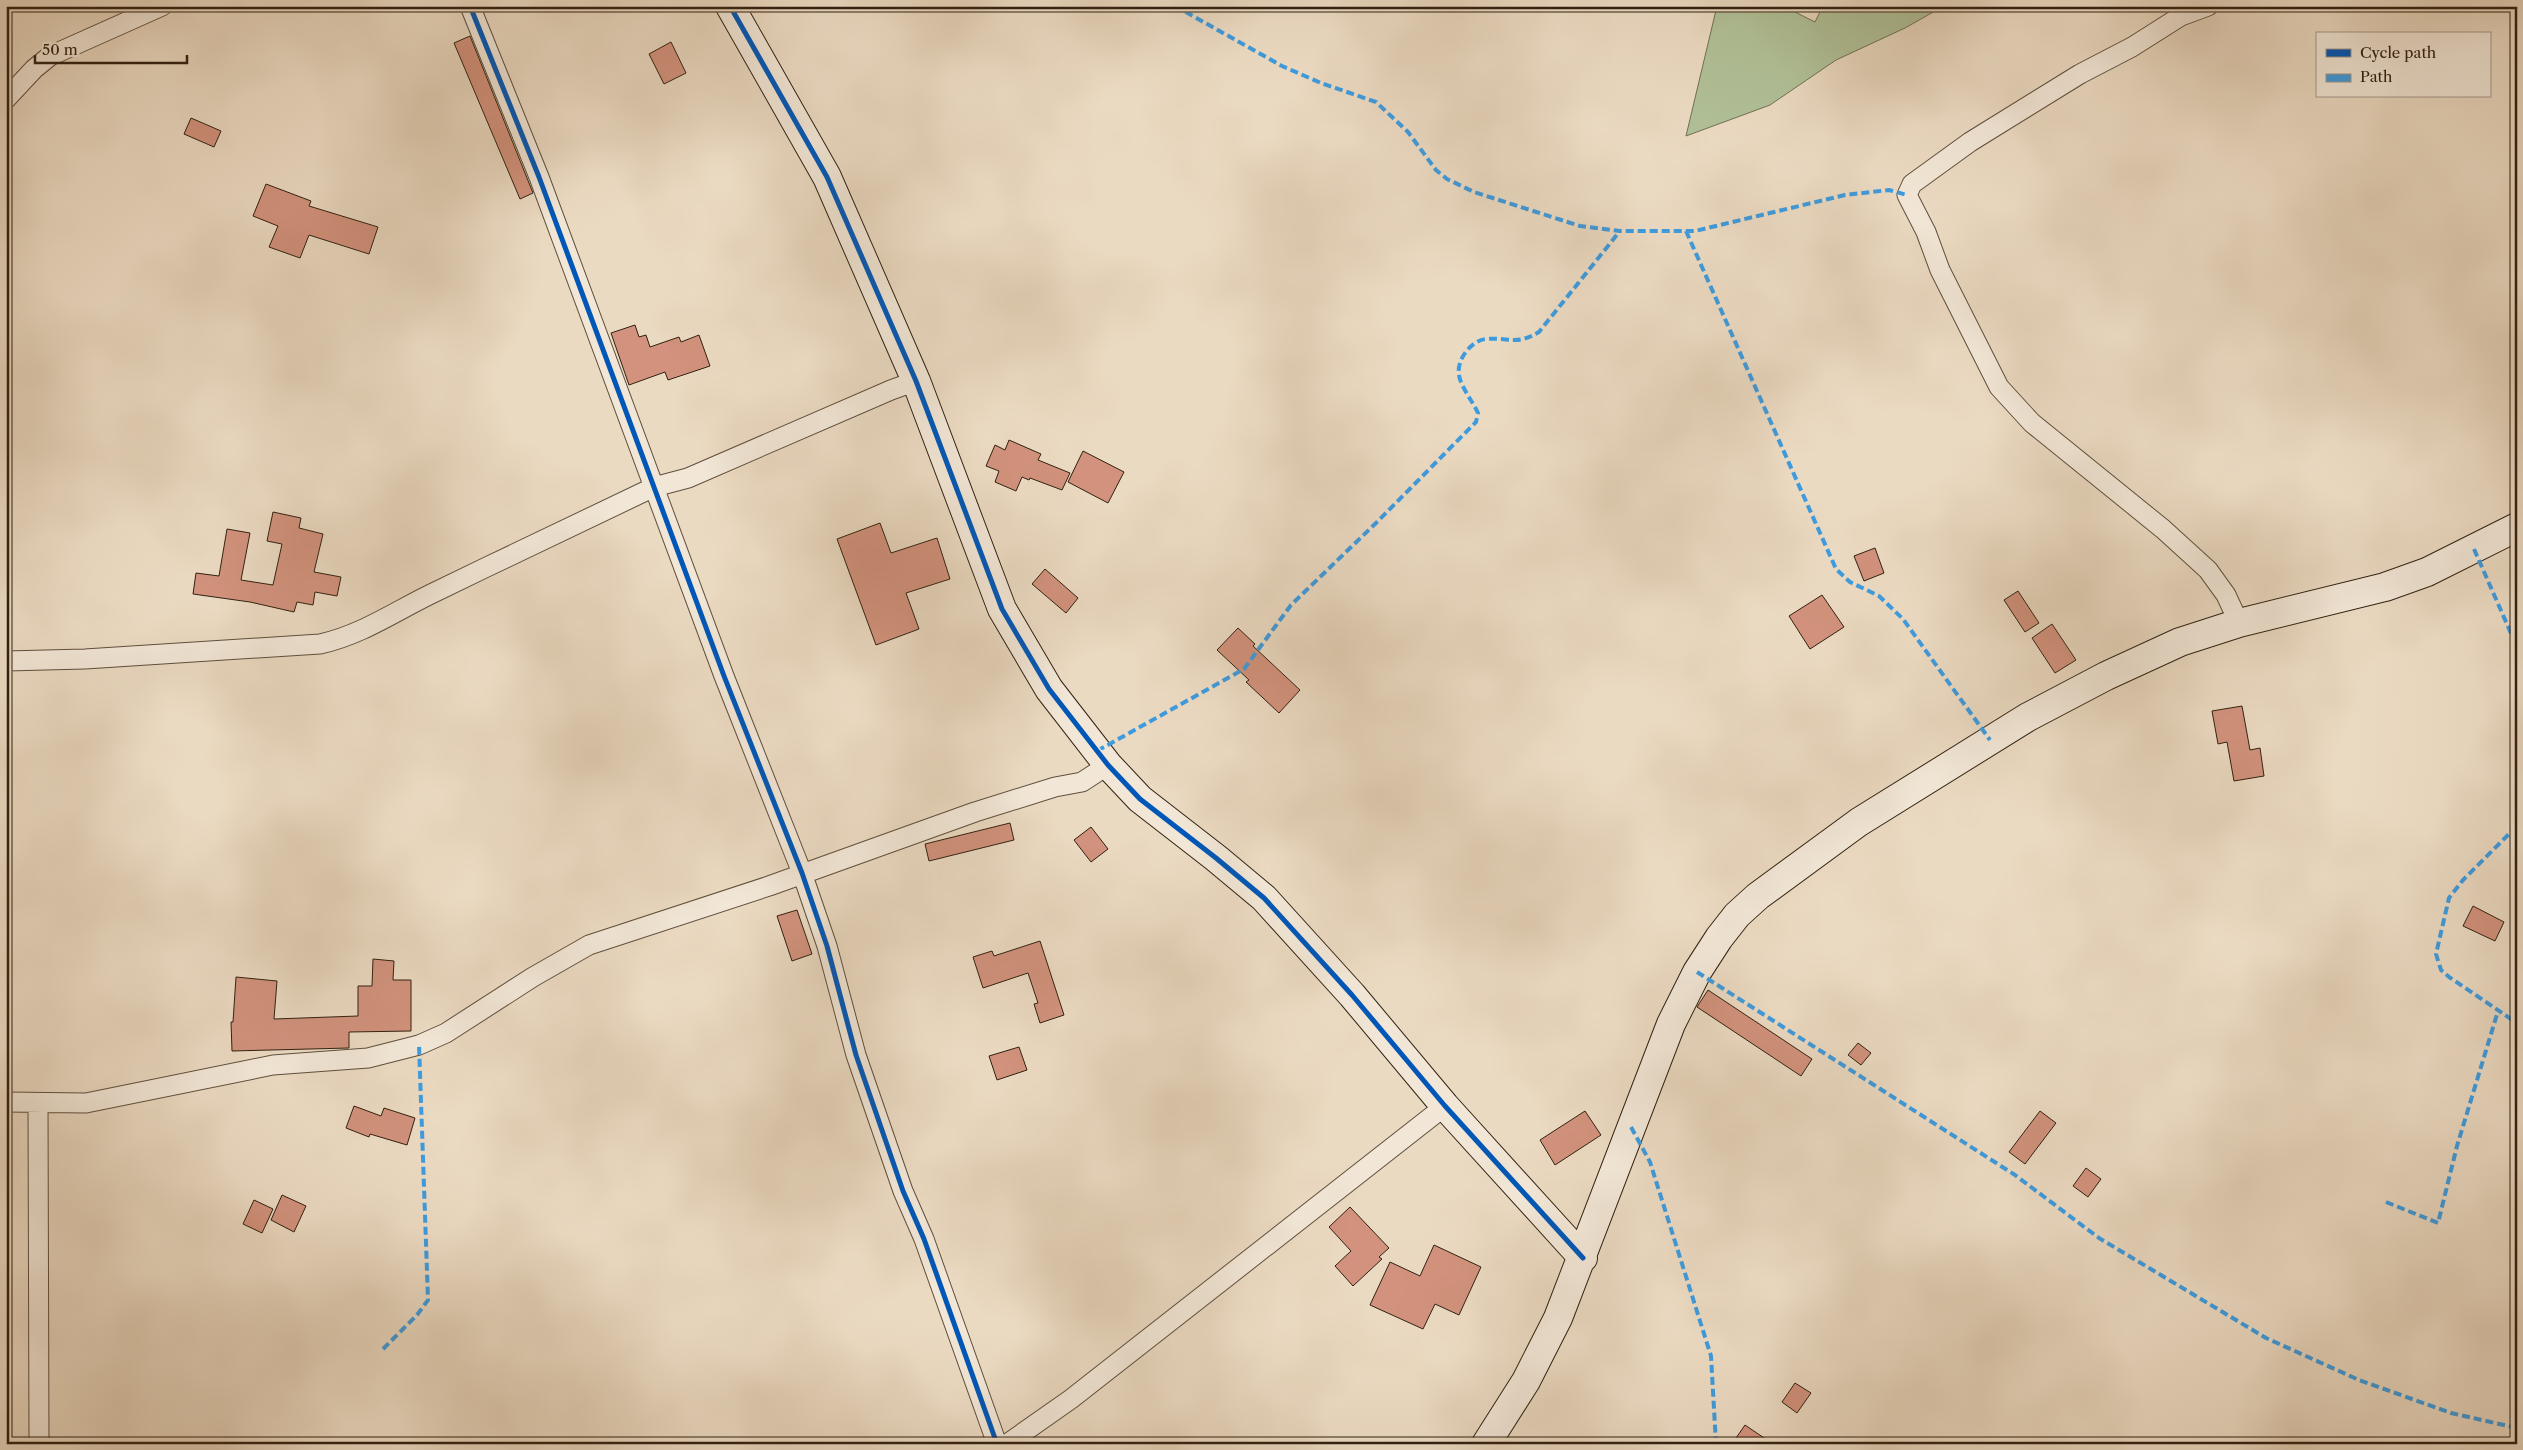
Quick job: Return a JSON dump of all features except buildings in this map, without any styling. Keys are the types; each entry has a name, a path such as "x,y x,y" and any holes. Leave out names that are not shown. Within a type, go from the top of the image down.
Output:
{"street":[{"path":"6,99 34,69 50,56 162,6"},
{"path":"470,6 539,178 724,676 802,873 827,946 856,1055 997,1444"},
{"path":"2208,6 2181,16 2132,47 2080,74 1970,142 1912,184 1907,195 1926,232 1940,270 1999,387 2032,423 2163,529 2208,570 2226,595 2239,623"},
{"path":"731,7 826,177 916,381 1002,609 1050,688 1108,765 1140,799 1264,898 1352,995 1444,1106 1583,1258"},
{"path":"6,661 134,656 320,644 339,640 654,487 688,478 891,390 916,381"},
{"path":"1486,1444 1508,1412 1558,1318 1583,1258 1671,1024 1697,972 1737,915 1791,870 1859,822 2028,717 2106,676 2180,642 2239,623 2385,587 2427,572 2517,527"},
{"path":"6,1102 38,1104 86,1103 273,1066 368,1058 419,1045 446,1033 533,977 589,945 975,812 1055,788 1082,782 1108,765"},
{"path":"38,1104 39,1444"},
{"path":"1007,1444 1071,1399 1444,1106"}],"green space":[{"path":"1717,6 1783,6 1815,22 1823,6 1944,6 1905,28 1836,60 1770,105 1686,136"}],"marked path":[{"path":"1175,6 1282,66 1321,83 1376,102 1408,132 1436,170 1447,179 1474,192 1580,226 1620,231 1695,231 1845,195 1889,190 1907,195"},
{"path":"1097,751 1244,669 1291,605 1476,422 1478,413 1464,389 1459,375 1460,363 1466,351 1481,340 1518,340 1539,332 1620,231"},
{"path":"1686,231 1836,569 1850,582 1879,596 1903,619 1990,740"},
{"path":"2474,549 2517,647"},
{"path":"2517,826 2463,880 2449,898 2436,954 2441,970 2449,977 2517,1023"},
{"path":"1697,972 2015,1175 2099,1238 2266,1338 2359,1380 2451,1413 2517,1428"},
{"path":"2386,1202 2438,1223 2457,1146 2498,1011"},
{"path":"383,1349 417,1315 428,1300 419,1045"},
{"path":"1631,1127 1650,1162 1711,1356 1716,1444"}],"cycle path":[{"path":"470,6 539,177 724,676 802,873 827,946 856,1055 903,1191 924,1239 997,1444"},
{"path":"730,6 827,177 916,381 1002,609 1049,689 1108,765 1140,799 1264,898 1352,995 1445,1106 1583,1258"}]}
